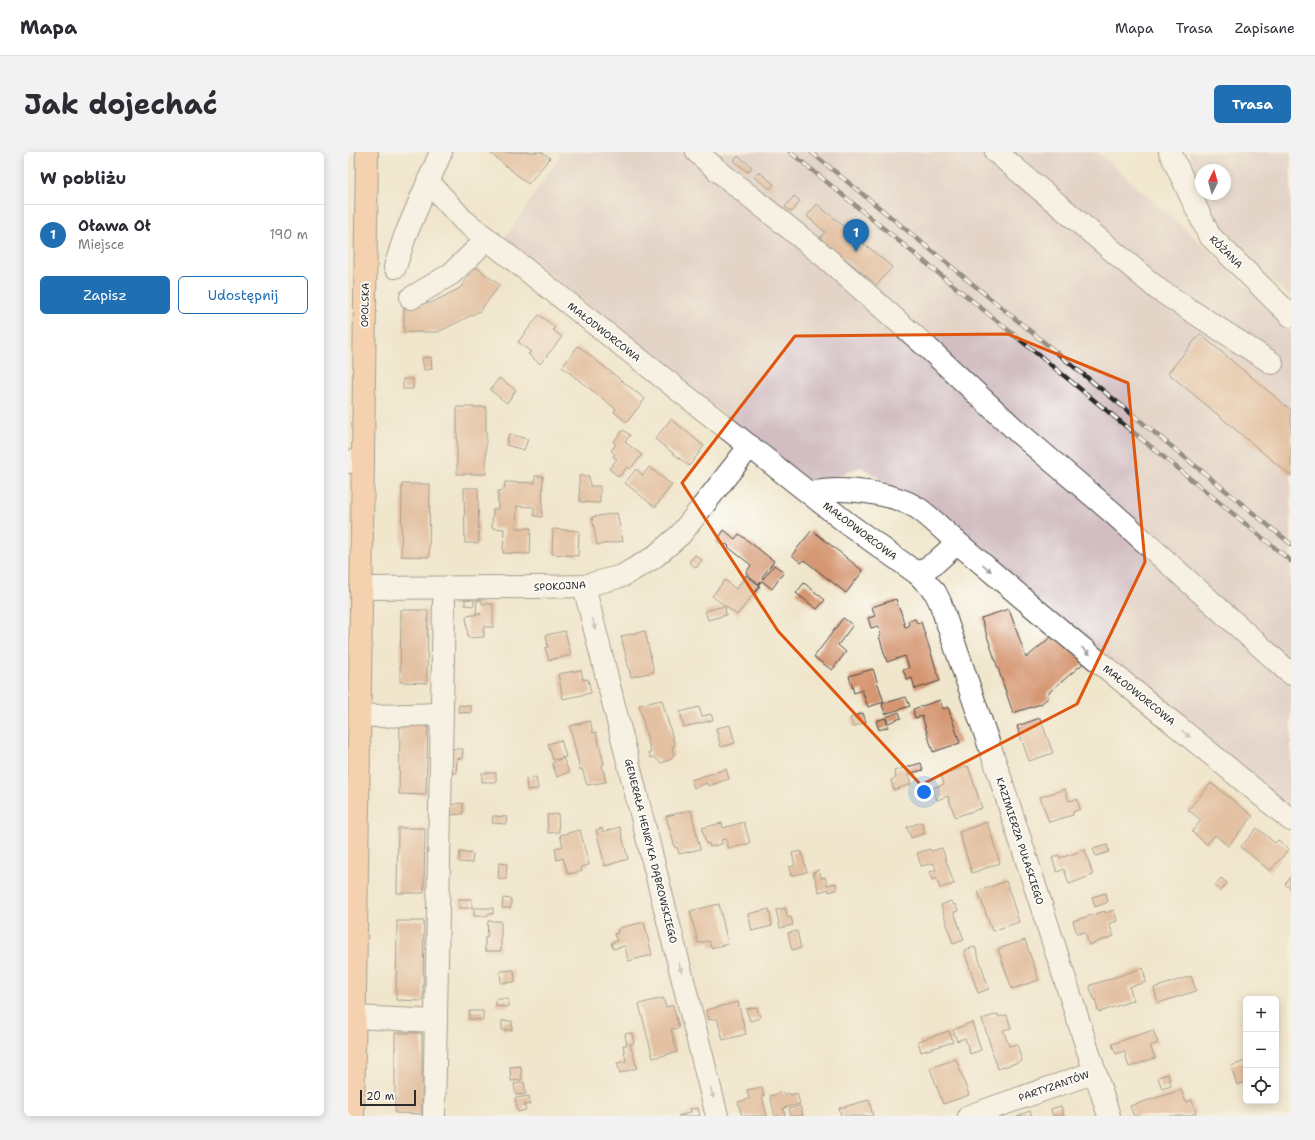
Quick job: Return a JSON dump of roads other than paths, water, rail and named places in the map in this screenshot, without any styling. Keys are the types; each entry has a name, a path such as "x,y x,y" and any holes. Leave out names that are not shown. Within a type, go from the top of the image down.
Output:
{"main road":[{"name":"OPOLSKA","path":"354,1116 361,588 355,460 367,152"}],"street":[{"path":"395,267 404,236 441,152"},
{"path":"696,152 842,271 928,348 1019,433 1113,513 1291,674"},
{"path":"996,152 1159,290 1272,363"},
{"name":"RÓŻANA","path":"1170,152 1209,235 1291,316"},
{"name":"MAŁODWORCOWA","path":"428,181 463,220 811,493 847,523 918,574"},
{"path":"411,298 451,274 486,238"},
{"name":"SPOKOJNA","path":"361,588 449,595 584,586 622,576 653,558 680,535 750,446"},
{"name":"MAŁODWORCOWA","path":"811,493 822,490 859,491 884,495 919,509 957,543 1112,673 1291,820"},
{"path":"918,574 936,562 957,543"},
{"name":"KAZIMIERZA PUŁASKIEGO","path":"918,574 935,592 940,602 998,770 1109,1116"},
{"name":"GENERAŁA HENRYKA DĄBROWSKIEGO","path":"584,586 718,1116"},
{"path":"434,1116 444,629 453,617 449,595"},
{"path":"360,715 377,716 442,714"},
{"path":"355,1017 436,1021"},
{"name":"PARTYZANTÓW","path":"969,1116 1095,1072"}],"railway":[{"path":"790,152 1291,561"},
{"path":"811,152 1291,544"}],"place":[{"name":"Oława Oł","path":"856,252"}]}
